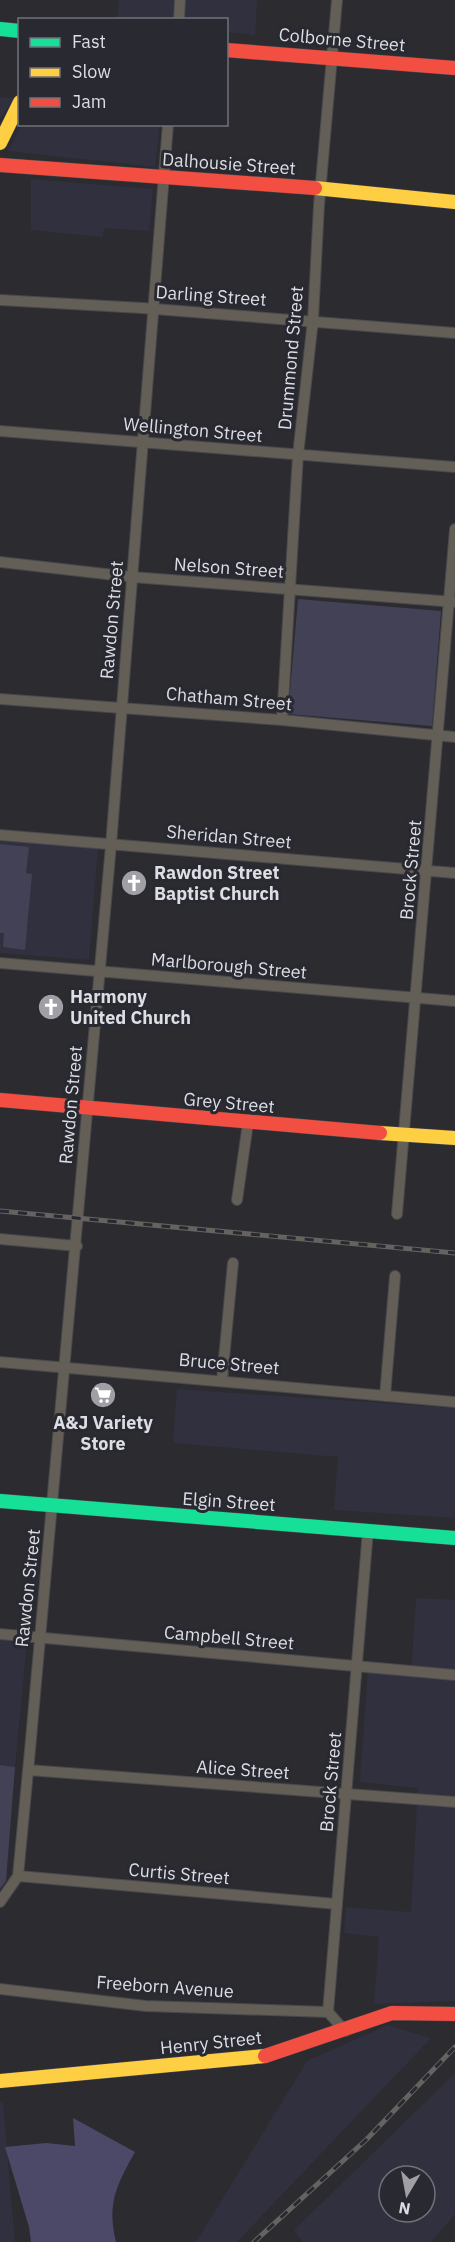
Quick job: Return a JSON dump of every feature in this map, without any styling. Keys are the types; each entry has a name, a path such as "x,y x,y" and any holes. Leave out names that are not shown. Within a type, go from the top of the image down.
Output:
{"main road":[{"path":"0,29 18,31"},
{"name":"Colborne Street","path":"228,50 455,68"},
{"path":"0,144 18,106"},
{"name":"Dalhousie Street","path":"0,165 322,188 455,202"},
{"name":"Grey Street","path":"0,1100 248,1123 455,1138"},
{"name":"Elgin Street","path":"0,1501 455,1538"},
{"name":"Henry Street","path":"0,2081 269,2056 392,2013 455,2014"}],"street":[{"path":"179,18 180,0"},
{"name":"Drummond Street","path":"282,720 298,455 313,320 337,0"},
{"name":"Rawdon Street","path":"0,1902 18,1876 53,1506 111,844 168,126"},
{"name":"Darling Street","path":"0,300 313,320 455,333"},
{"name":"Wellington Street","path":"0,430 455,467"},
{"name":"Brock Street","path":"398,1214 452,602 455,529"},
{"name":"Nelson Street","path":"0,562 132,578 452,602"},
{"name":"Chatham Street","path":"0,699 282,720 455,737"},
{"name":"Sheridan Street","path":"0,836 455,873"},
{"name":"Marlborough Street","path":"0,963 455,1001"},
{"path":"237,1200 248,1123"},
{"path":"0,1239 76,1246"},
{"path":"222,1380 233,1263"},
{"path":"386,1396 395,1276"},
{"name":"Bruce Street","path":"0,1362 455,1402"},
{"name":"Brock Street","path":"328,2012 368,1530"},
{"name":"Campbell Street","path":"0,1634 455,1675"},
{"name":"Alice Street","path":"28,1770 455,1802"},
{"name":"Curtis Street","path":"18,1876 337,1904"},
{"name":"Freeborn Avenue","path":"0,1989 146,2006 328,2012"},
{"path":"328,2012 345,2031"}],"shaded area":[{"path":"119,0 257,0 255,35 228,32 228,18 117,18"},
{"path":"0,97 14,98 0,119"},
{"path":"20,126 160,126 155,167 8,151"},
{"path":"31,179 153,189 149,231 104,228 103,237 31,230"},
{"path":"298,599 441,611 432,726 288,714"},
{"path":"0,839 98,847 89,960 0,953"},
{"path":"0,844 29,847 26,873 32,874 25,950 3,947 4,933 0,933"},
{"path":"177,1389 455,1408 455,1518 334,1510 338,1457 173,1443"},
{"path":"416,1598 455,1600 455,2001 374,2004 379,1937 344,1933 346,1907 411,1912 418,1788 360,1782 368,1669 411,1673"},
{"path":"0,1639 27,1641 15,1767 0,1765"},
{"path":"0,1765 15,1767 6,1881 0,1889"},
{"path":"388,2025 431,2038 237,2242 196,2242 307,2061"},
{"path":"455,2073 455,2214 431,2242 303,2242 294,2230"},
{"path":"0,2103 3,2103 15,2242 0,2242"},
{"path":"73,2118 135,2152 115,2195 112,2216 116,2242 31,2242 29,2227 5,2147 46,2143 75,2146"}],"railway":[{"path":"0,1211 455,1253"},
{"path":"254,2242 367,2139 455,2047"}],"traffic: fast":[{"path":"0,29 18,31"},
{"path":"0,1501 455,1538"}],"traffic: slow":[{"path":"0,143 18,106"},
{"path":"315,188 455,202"},
{"path":"380,1133 455,1138"},
{"path":"0,2081 265,2056"}],"traffic: jam":[{"path":"228,50 455,68"},
{"path":"0,165 315,188"},
{"path":"0,1100 380,1133"},
{"path":"265,2056 392,2013 455,2014"}],"place":[{"name":"Rawdon Street Baptist Church","path":"134,883"},
{"name":"Harmony United Church","path":"51,1007"},
{"name":"A&J Variety Store","path":"103,1395"}]}
